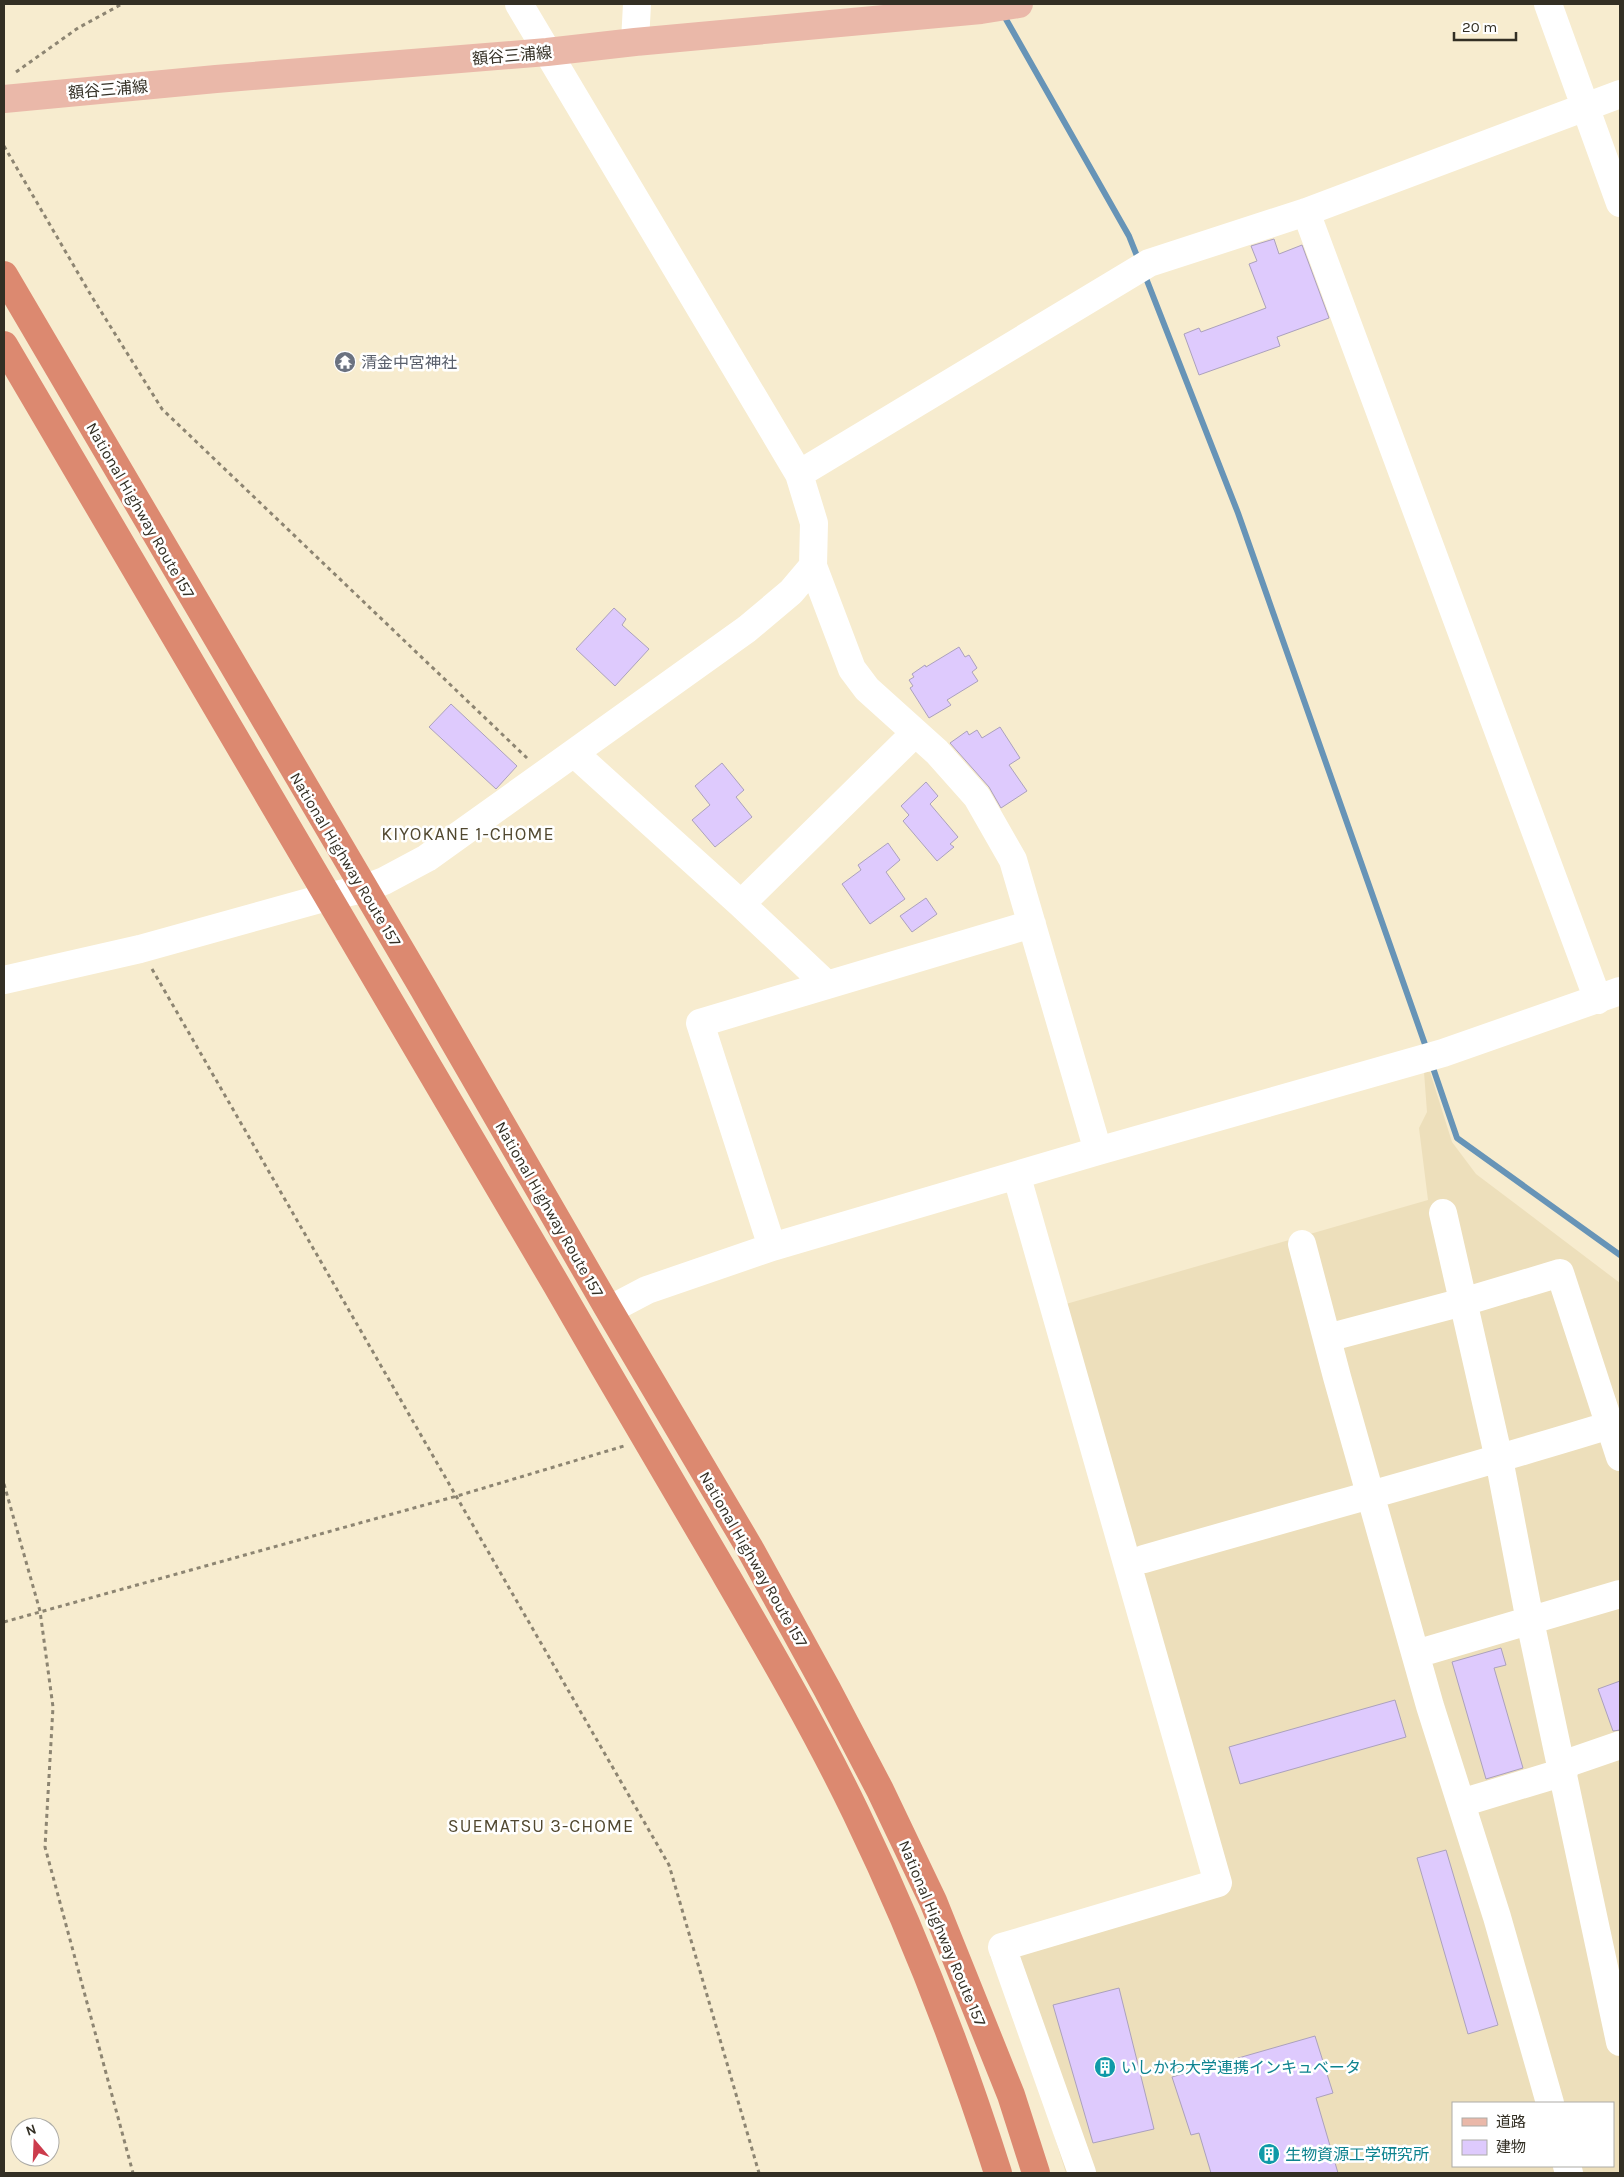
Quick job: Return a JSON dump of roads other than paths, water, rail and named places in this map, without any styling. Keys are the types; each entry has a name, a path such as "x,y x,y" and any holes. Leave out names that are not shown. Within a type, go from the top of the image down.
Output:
{"highway":[{"name":"National Highway Route 157","path":"4,274 749,1547 880,1790 933,1901 1011,2095 1036,2173"},
{"name":"National Highway Route 157","path":"4,345 762,1636 854,1808 888,1881 944,2018 998,2173"}],"main road":[{"name":"額谷三浦線","path":"7,88 216,79 547,52 981,10 1019,4"}],"street":[{"path":"519,4 799,474 814,523 813,566 852,669 867,689 937,752 977,797 1013,860 1098,1151"},
{"path":"635,42 637,4"},
{"path":"1548,4 1620,203"},
{"path":"799,474 1139,268 1306,212 1620,94"},
{"path":"609,1310 647,1290 772,1247 1017,1177 1098,1151 1414,1062 1609,996 1306,212"},
{"path":"4,980 140,949 327,897 363,889 384,881 427,858 747,629 792,592 813,566"},
{"path":"741,904 915,733"},
{"path":"574,753 827,984"},
{"path":"772,1247 700,1023 1032,924"},
{"path":"1017,1177 1218,1883 1002,1947 1082,2173"},
{"path":"1443,1213 1499,1459 1530,1621 1620,2042"},
{"path":"1302,1244 1416,1654 1497,1917 1550,2102"},
{"path":"1327,1338 1463,1302 1560,1273 1620,1457"},
{"path":"1144,1559 1499,1459 1610,1425"},
{"path":"1416,1654 1620,1594"},
{"path":"1461,1803 1563,1769 1620,1746"}],"waterway":[{"path":"1003,14 1129,236 1139,261"},
{"path":"1144,273 1238,513 1427,1050"},
{"path":"1431,1062 1457,1138 1620,1255"}],"place":[{"name":"清金中宮神社","path":"345,362"},
{"name":"いしかわ大学連携インキュベータ","path":"1105,2067"},
{"name":"生物資源工学研究所","path":"1269,2154"}],"district":[{"name":"KIYOKANE 1-CHOME","path":"468,834"},
{"name":"SUEMATSU 3-CHOME","path":"541,1826"}]}
